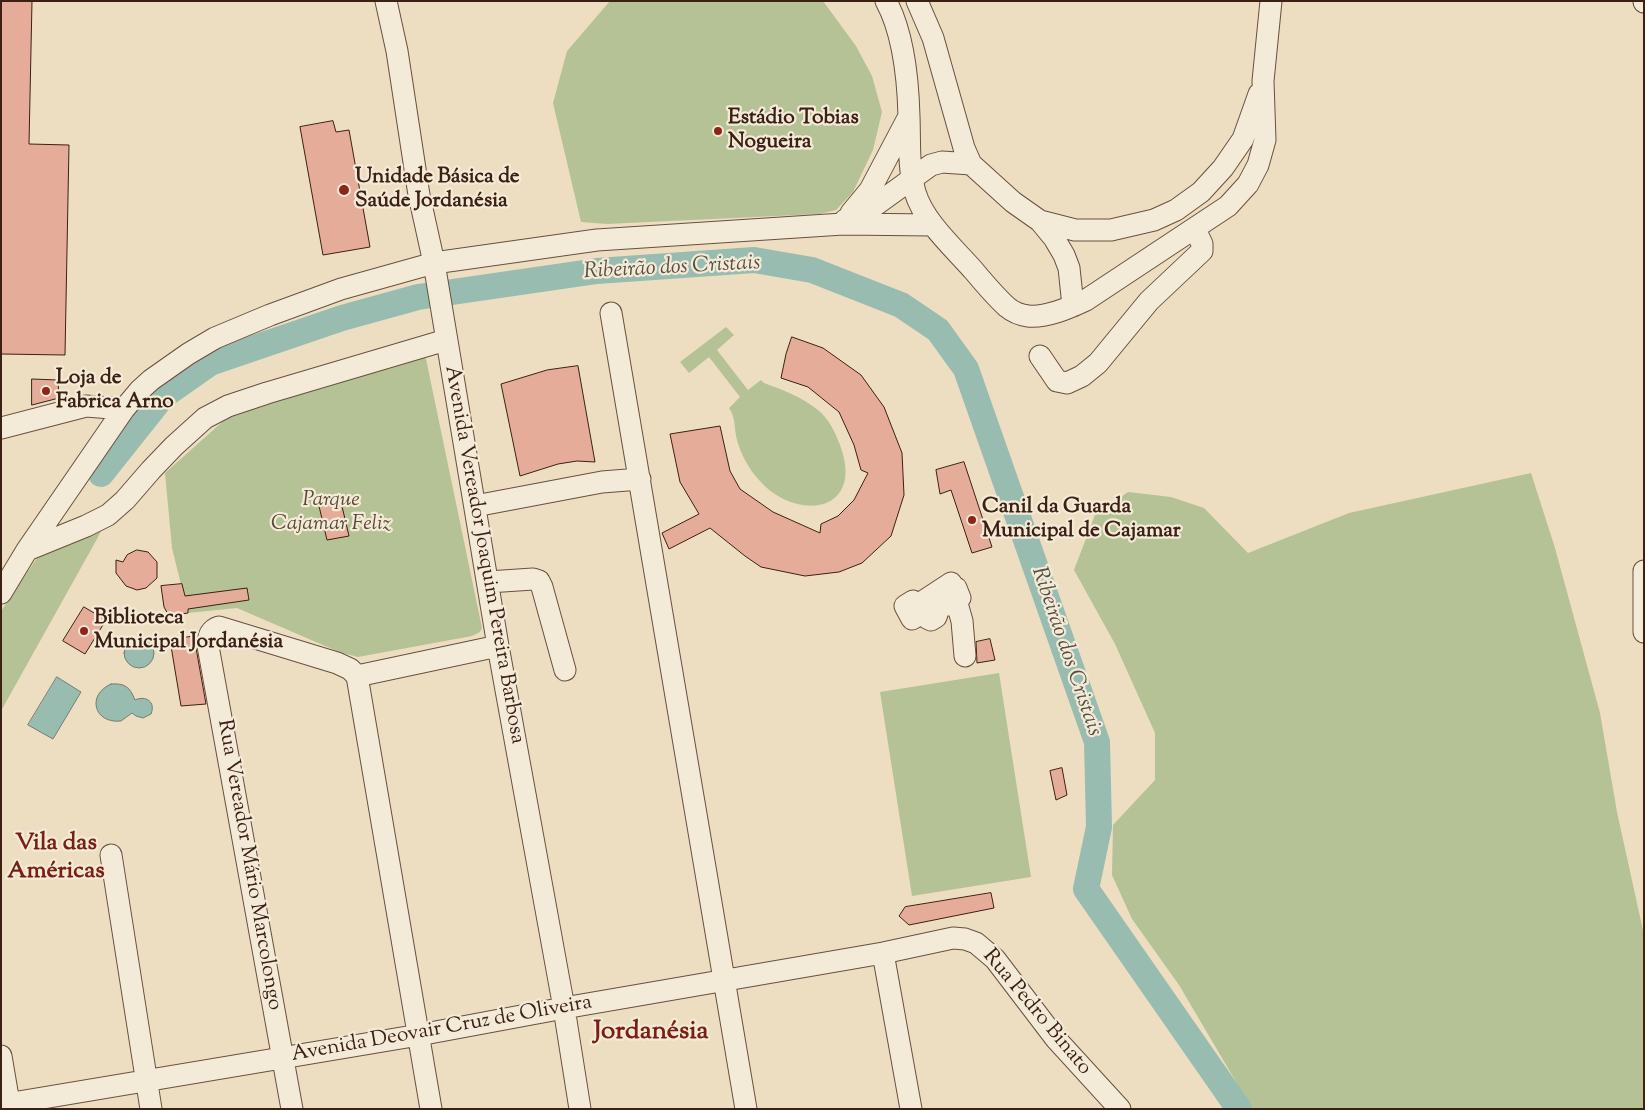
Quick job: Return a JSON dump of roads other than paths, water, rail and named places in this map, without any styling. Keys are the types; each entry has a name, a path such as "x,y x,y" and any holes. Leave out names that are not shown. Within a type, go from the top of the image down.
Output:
{"street":[{"name":"Avenida Vereador Joaquim Pereira Barbosa","path":"386,1 397,51 419,195 435,267 498,646 564,1008 580,1109"},
{"path":"886,1 900,40 906,70 909,149 912,180 916,194 933,225 998,297 1017,314 1028,316 1043,315 1086,300 1228,206 1248,184 1258,165 1265,140 1262,82 1271,1"},
{"path":"917,1 933,38 964,148 971,164 1013,202 1040,221 1054,238 1069,268 1073,306"},
{"path":"1040,221 1075,230 1111,230 1154,220 1176,210 1201,192 1224,168 1243,139 1253,114 1262,82"},
{"path":"844,222 870,190 909,115"},
{"path":"844,222 877,204 932,165 942,162 971,164"},
{"path":"1,593 27,550 124,409 140,390 188,354 215,338 270,315 342,290 435,267 597,240 844,222 933,225"},
{"path":"1040,356 1057,381 1067,383 1082,376 1098,364 1149,301 1202,251 1202,244 1195,229"},
{"path":"611,313 746,1109"},
{"path":"27,550 108,515 126,500 174,446 205,418 267,393 446,340"},
{"path":"1,428 86,406 124,409"},
{"path":"475,506 602,482 640,479"},
{"path":"1644,571 1644,632"},
{"path":"488,582 533,579 539,581 565,670"},
{"path":"898,604 911,627 944,603 962,621 965,656"},
{"name":"Rua Vereador Mário Marcolongo","path":"292,1109 208,646 210,632 214,628 219,627 337,663 357,676"},
{"path":"432,1109 357,676 498,646"},
{"path":"111,855 151,1109"},
{"name":"Rua Pedro Binato","path":"883,953 953,938 976,943 996,959 1056,1039 1120,1109"},
{"path":"883,953 911,1109"},
{"name":"Avenida Deovair Cruz de Oliveira","path":"7,1106 146,1080 419,1035 883,953"},
{"path":"1,1056 7,1106"}],"water":[{"path":"139,638 150,642 154,653 150,664 139,668 128,664 124,653 128,642"},
{"path":"57,677 81,692 53,739 28,725"},
{"path":"111,684 120,684 126,687 135,700 143,698 149,701 152,706 151,714 143,718 132,713 121,721 112,721 99,714 96,708 98,695"}],"waterway":[{"name":"Ribeirão dos Cristais","path":"101,474 163,396 210,363 342,318 418,297 597,271 754,260 812,270 901,305 938,330 966,369 1097,742 1099,827 1086,889 1239,1109"}],"place":[{"name":"Estádio Tobias Nogueira","path":"718,131"},
{"name":"Unidade Básica de Saúde Jordanésia","path":"344,190"},
{"name":"Loja de Fabrica Arno","path":"46,391"},
{"name":"Canil da Guarda Municipal de Cajamar","path":"972,520"},
{"name":"Biblioteca Municipal Jordanésia","path":"84,631"}],"district":[{"name":"Vila das Américas","path":"56,859"},
{"name":"Jordanésia","path":"651,1034"}],"park label":[{"name":"Parque Cajamar Feliz","path":"331,513"}]}
